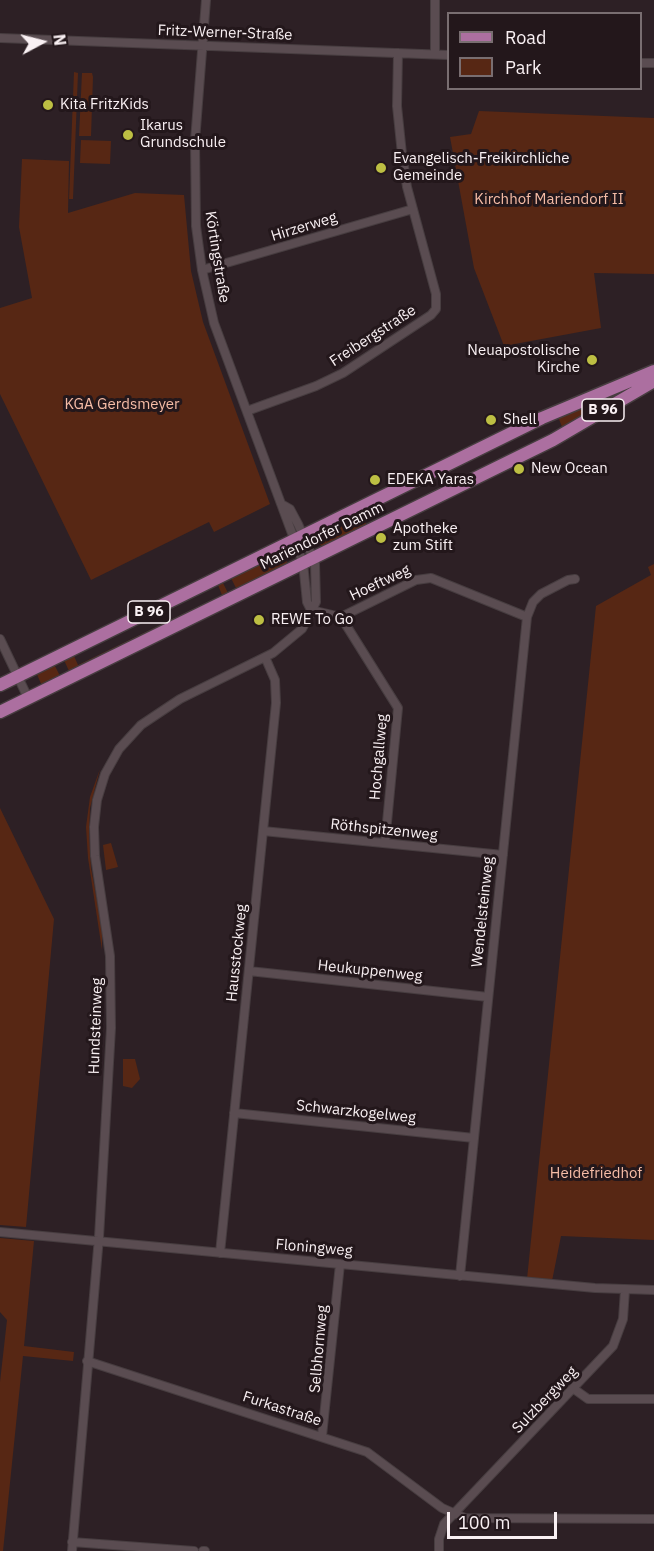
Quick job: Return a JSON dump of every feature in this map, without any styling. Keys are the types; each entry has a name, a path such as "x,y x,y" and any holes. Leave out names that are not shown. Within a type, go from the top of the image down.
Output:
{"main road":[{"name":"Mariendorfer Damm","path":"0,685 543,418 654,371"},
{"name":"Mariendorfer Damm","path":"0,712 553,440 654,381"}],"street":[{"name":"Körtingstraße","path":"206,0 195,124 195,195 202,270 214,323 283,505 290,509 298,538"},
{"path":"435,0 435,54"},
{"name":"Fritz-Werner-Straße","path":"0,38 447,55"},
{"name":"Freibergstraße","path":"247,411 330,380 433,312 437,299 413,209 399,132 398,53"},
{"name":"Hirzerweg","path":"202,270 413,209"},
{"path":"298,538 308,561 311,610"},
{"name":"Hoeftweg","path":"311,610 341,617 416,580 427,578 444,581 527,617"},
{"name":"Wendelsteinweg","path":"460,1276 527,617 533,602 541,594 568,580 575,579"},
{"name":"Hundsteinweg","path":"72,1551 98,1241 111,979 95,856 94,827 97,800 105,774 119,749 141,725 196,690 265,657 295,637 308,620 311,610"},
{"name":"Hochgallweg","path":"341,617 398,708 385,843"},
{"path":"0,639 28,698"},
{"name":"Hausstockweg","path":"220,1253 277,697 275,680 265,657"},
{"name":"Röthspitzenweg","path":"263,831 503,855"},
{"name":"Heukuppenweg","path":"249,971 488,997"},
{"name":"Schwarzkogelweg","path":"234,1113 474,1138"},
{"name":"Floningweg","path":"0,1232 460,1276 625,1290 654,1290"},
{"name":"Selbhornweg","path":"322,1436 340,1264"},
{"name":"Sulzbergweg","path":"439,1551 441,1532 453,1514 602,1360 617,1339 623,1319 625,1290"},
{"name":"Furkastraße","path":"87,1361 367,1452 453,1514"},
{"path":"574,1389 588,1399 654,1399"},
{"path":"453,1514 465,1518 654,1519"},
{"path":"72,1542 194,1551"}],"green space":[{"path":"74,72 78,73 73,199 69,199"},
{"path":"82,73 92,73 93,77 91,136 79,136"},
{"name":"Kirchhof Mariendorf II","path":"479,111 654,118 654,274 594,273 601,328 504,346 474,268 450,137 471,134"},
{"path":"81,140 111,141 110,164 80,163"},
{"name":"KGA Gerdsmeyer","path":"22,159 69,161 68,213 135,193 184,195 191,271 203,322 270,504 214,532 209,522 91,580 0,394 0,308 32,298 19,227"},
{"path":"628,387 628,389 563,429 558,417"},
{"path":"361,516 367,525 322,548 317,537"},
{"path":"282,551 288,565 236,588 231,578"},
{"name":"Heidefriedhof","path":"654,564 654,1240 561,1236 552,1281 527,1279 596,606 651,575 648,567"},
{"path":"222,581 228,593 69,671 64,660","holes":["218,585 222,595 78,665 74,656"]},
{"path":"54,664 60,676 42,686 36,672"},
{"path":"100,769 90,808 89,833 91,868 102,927 102,950 88,858 86,827 90,797"},
{"path":"0,808 54,919 26,1227 0,1225"},
{"path":"111,843 118,867 106,870 103,845"},
{"path":"123,1059 135,1059 140,1079 132,1088 123,1086"},
{"path":"0,1238 34,1241 24,1346 74,1352 73,1361 23,1356 3,1551 0,1551 0,1382 7,1320 0,1312"}],"place":[{"name":"Kita FritzKids","path":"48,105"},
{"name":"Ikarus Grundschule","path":"128,135"},
{"name":"Evangelisch-Freikirchliche Gemeinde","path":"381,168"},
{"name":"Neuapostolische Kirche","path":"592,360"},
{"name":"Shell","path":"491,420"},
{"name":"New Ocean","path":"519,469"},
{"name":"EDEKA Yaras","path":"375,480"},
{"name":"Apotheke zum Stift","path":"381,538"},
{"name":"REWE To Go","path":"259,620"}]}
